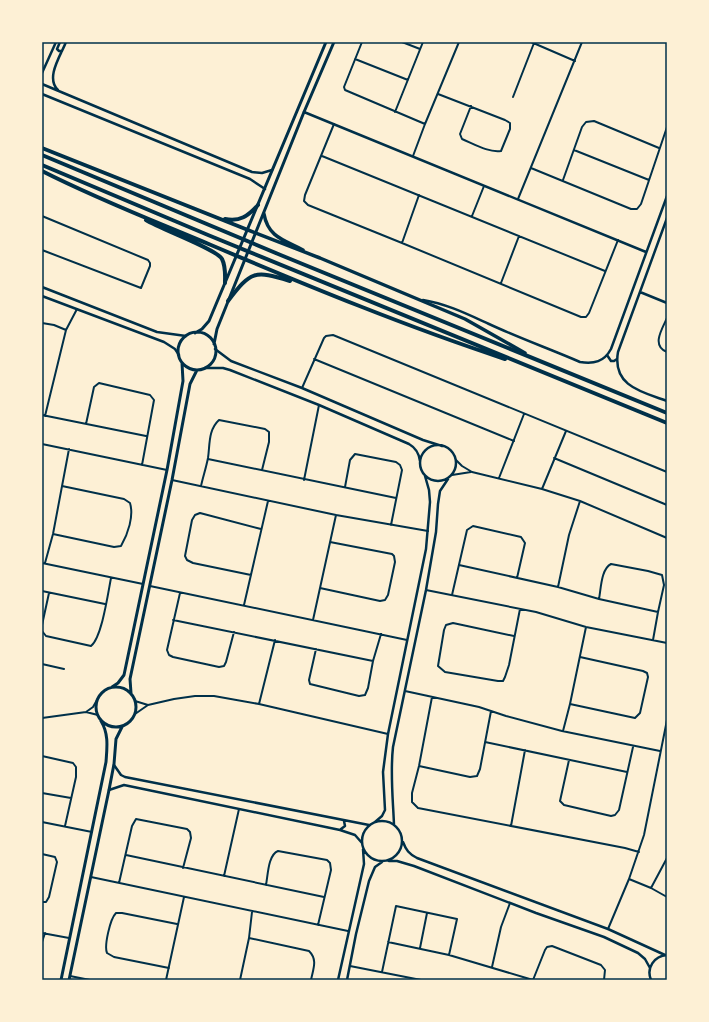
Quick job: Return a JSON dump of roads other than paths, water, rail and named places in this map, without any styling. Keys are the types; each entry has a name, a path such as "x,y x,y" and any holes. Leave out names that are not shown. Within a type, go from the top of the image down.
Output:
{"highway":[{"path":"42,148 248,230"},
{"path":"42,155 283,256 667,413"},
{"path":"42,165 208,235 667,423"},
{"path":"42,171 82,191 135,214 319,291 417,329 543,372"},
{"path":"217,217 240,219 248,215 258,205"},
{"path":"135,214 155,226 213,251 222,258 225,268 225,284"},
{"path":"228,300 242,284 252,276 261,274 269,274 319,291"}],"main road":[{"path":"112,688 124,675 167,470 183,381 182,363 178,355 180,344 186,336 195,333 206,326 209,321 326,42"},
{"path":"214,344 215,335 228,300 334,42"},
{"path":"280,150 288,153"},
{"path":"264,214 267,227 274,235 320,258"},
{"path":"248,230 320,258 465,319 537,360"},
{"path":"182,363 191,369 197,370 205,368 213,360 216,349 214,344 206,335 195,333"},
{"path":"69,980 114,764 116,739 122,727 130,722 135,714 136,705 131,693 130,680 156,561 190,384 197,370"},
{"path":"160,498 165,497 168,501"},
{"path":"148,560 151,562 156,561"},
{"path":"61,980 102,785 108,744 105,727 96,710 97,700 106,690 112,688 119,687 131,693"},
{"path":"101,721 111,727 122,727"}],"street":[{"path":"42,73 56,42"},
{"path":"60,42 58,50 63,50"},
{"path":"60,92 54,83 53,74 66,42"},
{"path":"362,42 344,87 345,90 425,124"},
{"path":"402,42 420,49"},
{"path":"395,112 423,42"},
{"path":"413,156 459,42"},
{"path":"531,42 575,60"},
{"path":"542,47 544,42"},
{"path":"518,199 582,42"},
{"path":"513,97 534,43"},
{"path":"355,59 408,80"},
{"path":"42,84 252,172 262,173 272,170"},
{"path":"42,94 250,179 265,189"},
{"path":"438,94 471,106 506,120 510,123 510,129 501,151 496,152 462,139 460,134 471,106"},
{"path":"304,112 646,252"},
{"path":"563,180 582,127 586,122 594,121 659,148"},
{"path":"334,124 305,195 304,201 308,205 581,317 586,317 589,313 618,240"},
{"path":"531,168 631,209 637,209 641,204 667,127"},
{"path":"197,157 201,155 200,150"},
{"path":"574,150 649,180"},
{"path":"322,156 605,271"},
{"path":"472,216 484,185"},
{"path":"402,243 419,195"},
{"path":"416,299 435,302 458,309 489,325 580,362 595,363 607,355 667,196"},
{"path":"42,216 148,260 150,266 142,287 140,288 42,250"},
{"path":"667,218 618,352 617,359 618,372 629,385 667,401"},
{"path":"501,283 519,236"},
{"path":"42,286 157,332 186,336"},
{"path":"640,292 667,303"},
{"path":"42,296 164,342 175,349 178,355"},
{"path":"77,309 66,330 44,415 146,436"},
{"path":"667,318 658,339 659,346 662,351 667,352"},
{"path":"122,327 126,324 126,320"},
{"path":"42,323 54,325 66,330"},
{"path":"130,330 129,326 133,323"},
{"path":"302,388 324,338 326,336 333,335 667,472"},
{"path":"216,349 231,361 302,388 423,440 451,450 456,460 472,472 542,489 580,501 667,538"},
{"path":"607,355 611,361 617,359"},
{"path":"314,359 514,441"},
{"path":"205,368 223,368 230,370 319,405 414,446 419,453 422,472 425,476 429,490 430,502 426,549 388,734 383,772 385,810 382,816 369,826 362,836 364,864 338,980"},
{"path":"86,424 94,387 99,383 150,395 154,400 146,436 142,465"},
{"path":"304,480 319,405"},
{"path":"500,478 524,414"},
{"path":"201,486 208,459 211,432 214,424 219,420 265,429 269,432 269,442 262,470"},
{"path":"542,489 566,431"},
{"path":"42,444 167,470"},
{"path":"420,461 421,456 427,449 432,446 442,446"},
{"path":"69,449 53,534 44,563 143,584"},
{"path":"345,487 350,460 355,454 396,462 400,465 402,470 391,525"},
{"path":"554,458 667,505"},
{"path":"208,459 396,498"},
{"path":"394,825 391,764 393,747 426,590 436,532 439,497 443,486 452,475 456,465 456,460"},
{"path":"452,475 472,472"},
{"path":"425,476 436,481 448,479"},
{"path":"172,480 336,515 428,531"},
{"path":"53,534 114,547 121,546 126,538 132,510 130,502 124,499 62,486"},
{"path":"244,605 268,501"},
{"path":"558,587 569,535 580,501"},
{"path":"251,575 193,563 187,560 185,556 192,520 195,515 200,513 261,529"},
{"path":"313,620 336,515"},
{"path":"452,595 464,540 467,530 472,526 521,537 525,542 517,578"},
{"path":"320,588 380,600 385,600 388,595 395,562 392,554 330,542"},
{"path":"599,599 605,571 607,566 611,564 662,575 664,585 653,640"},
{"path":"459,565 558,587 599,599 658,612"},
{"path":"42,632 46,636 91,646 96,640 100,629 111,578"},
{"path":"150,586 407,640"},
{"path":"426,590 536,612 586,627 667,643"},
{"path":"42,591 105,604"},
{"path":"42,625 49,592"},
{"path":"180,593 167,650 169,655 219,667 224,666 234,632"},
{"path":"514,636 452,623 446,625 438,666 445,672 503,681 509,665 520,609"},
{"path":"173,620 373,661"},
{"path":"562,732 570,704 586,627"},
{"path":"316,649 309,680 310,684 359,696 365,695 381,634"},
{"path":"259,704 275,640"},
{"path":"570,704 635,718 640,713 648,678 646,673 643,671 580,657"},
{"path":"42,664 64,669"},
{"path":"405,691 492,711 562,732 660,752"},
{"path":"135,714 148,706 195,696 214,696 259,704 388,734"},
{"path":"432,697 419,766 412,793 412,802 418,808 639,852"},
{"path":"86,712 93,707 97,700"},
{"path":"135,701 148,706"},
{"path":"419,766 474,777 477,776 492,711"},
{"path":"42,718 86,712 98,715"},
{"path":"608,929 639,852 667,720"},
{"path":"485,742 627,772"},
{"path":"569,760 560,801 564,805 610,816 615,815 619,810 633,747"},
{"path":"511,826 525,750"},
{"path":"42,756 73,763 76,767 76,777 66,826"},
{"path":"114,764 121,775 126,777 369,826"},
{"path":"124,784 123,779 126,777"},
{"path":"108,790 124,784 340,830 355,836 362,843"},
{"path":"42,793 71,798"},
{"path":"224,876 239,808"},
{"path":"118,883 132,826 136,819 187,829 190,832 191,838 183,868"},
{"path":"340,830 345,826 344,821"},
{"path":"375,822 385,821 399,829 406,849 417,858 608,929 666,955"},
{"path":"42,822 92,832"},
{"path":"389,861 399,854 403,842"},
{"path":"363,849 371,858 383,862"},
{"path":"266,885 271,857 274,852 278,851 327,860 330,863 331,870 318,925"},
{"path":"42,854 55,857 57,862 49,897 46,902 42,902"},
{"path":"126,855 324,897"},
{"path":"651,888 667,858"},
{"path":"347,980 369,881 375,867 383,862 389,861 409,864 620,944 638,953 645,960 650,968 652,980"},
{"path":"90,876 348,932"},
{"path":"629,879 651,888 667,897"},
{"path":"166,980 184,897"},
{"path":"492,967 501,927 510,903"},
{"path":"382,972 396,906 457,919 449,955"},
{"path":"240,980 249,938 252,912"},
{"path":"169,968 114,957 107,953 105,947 112,918 116,913 178,924"},
{"path":"420,948 427,913"},
{"path":"42,942 43,933 70,938"},
{"path":"249,938 309,951 314,956 315,961 311,980"},
{"path":"388,942 449,955 533,980 545,950 547,947 552,946 601,965 605,970 604,980"},
{"path":"650,968 656,959 666,955"},
{"path":"350,966 421,980"},
{"path":"70,976 90,980"}]}
